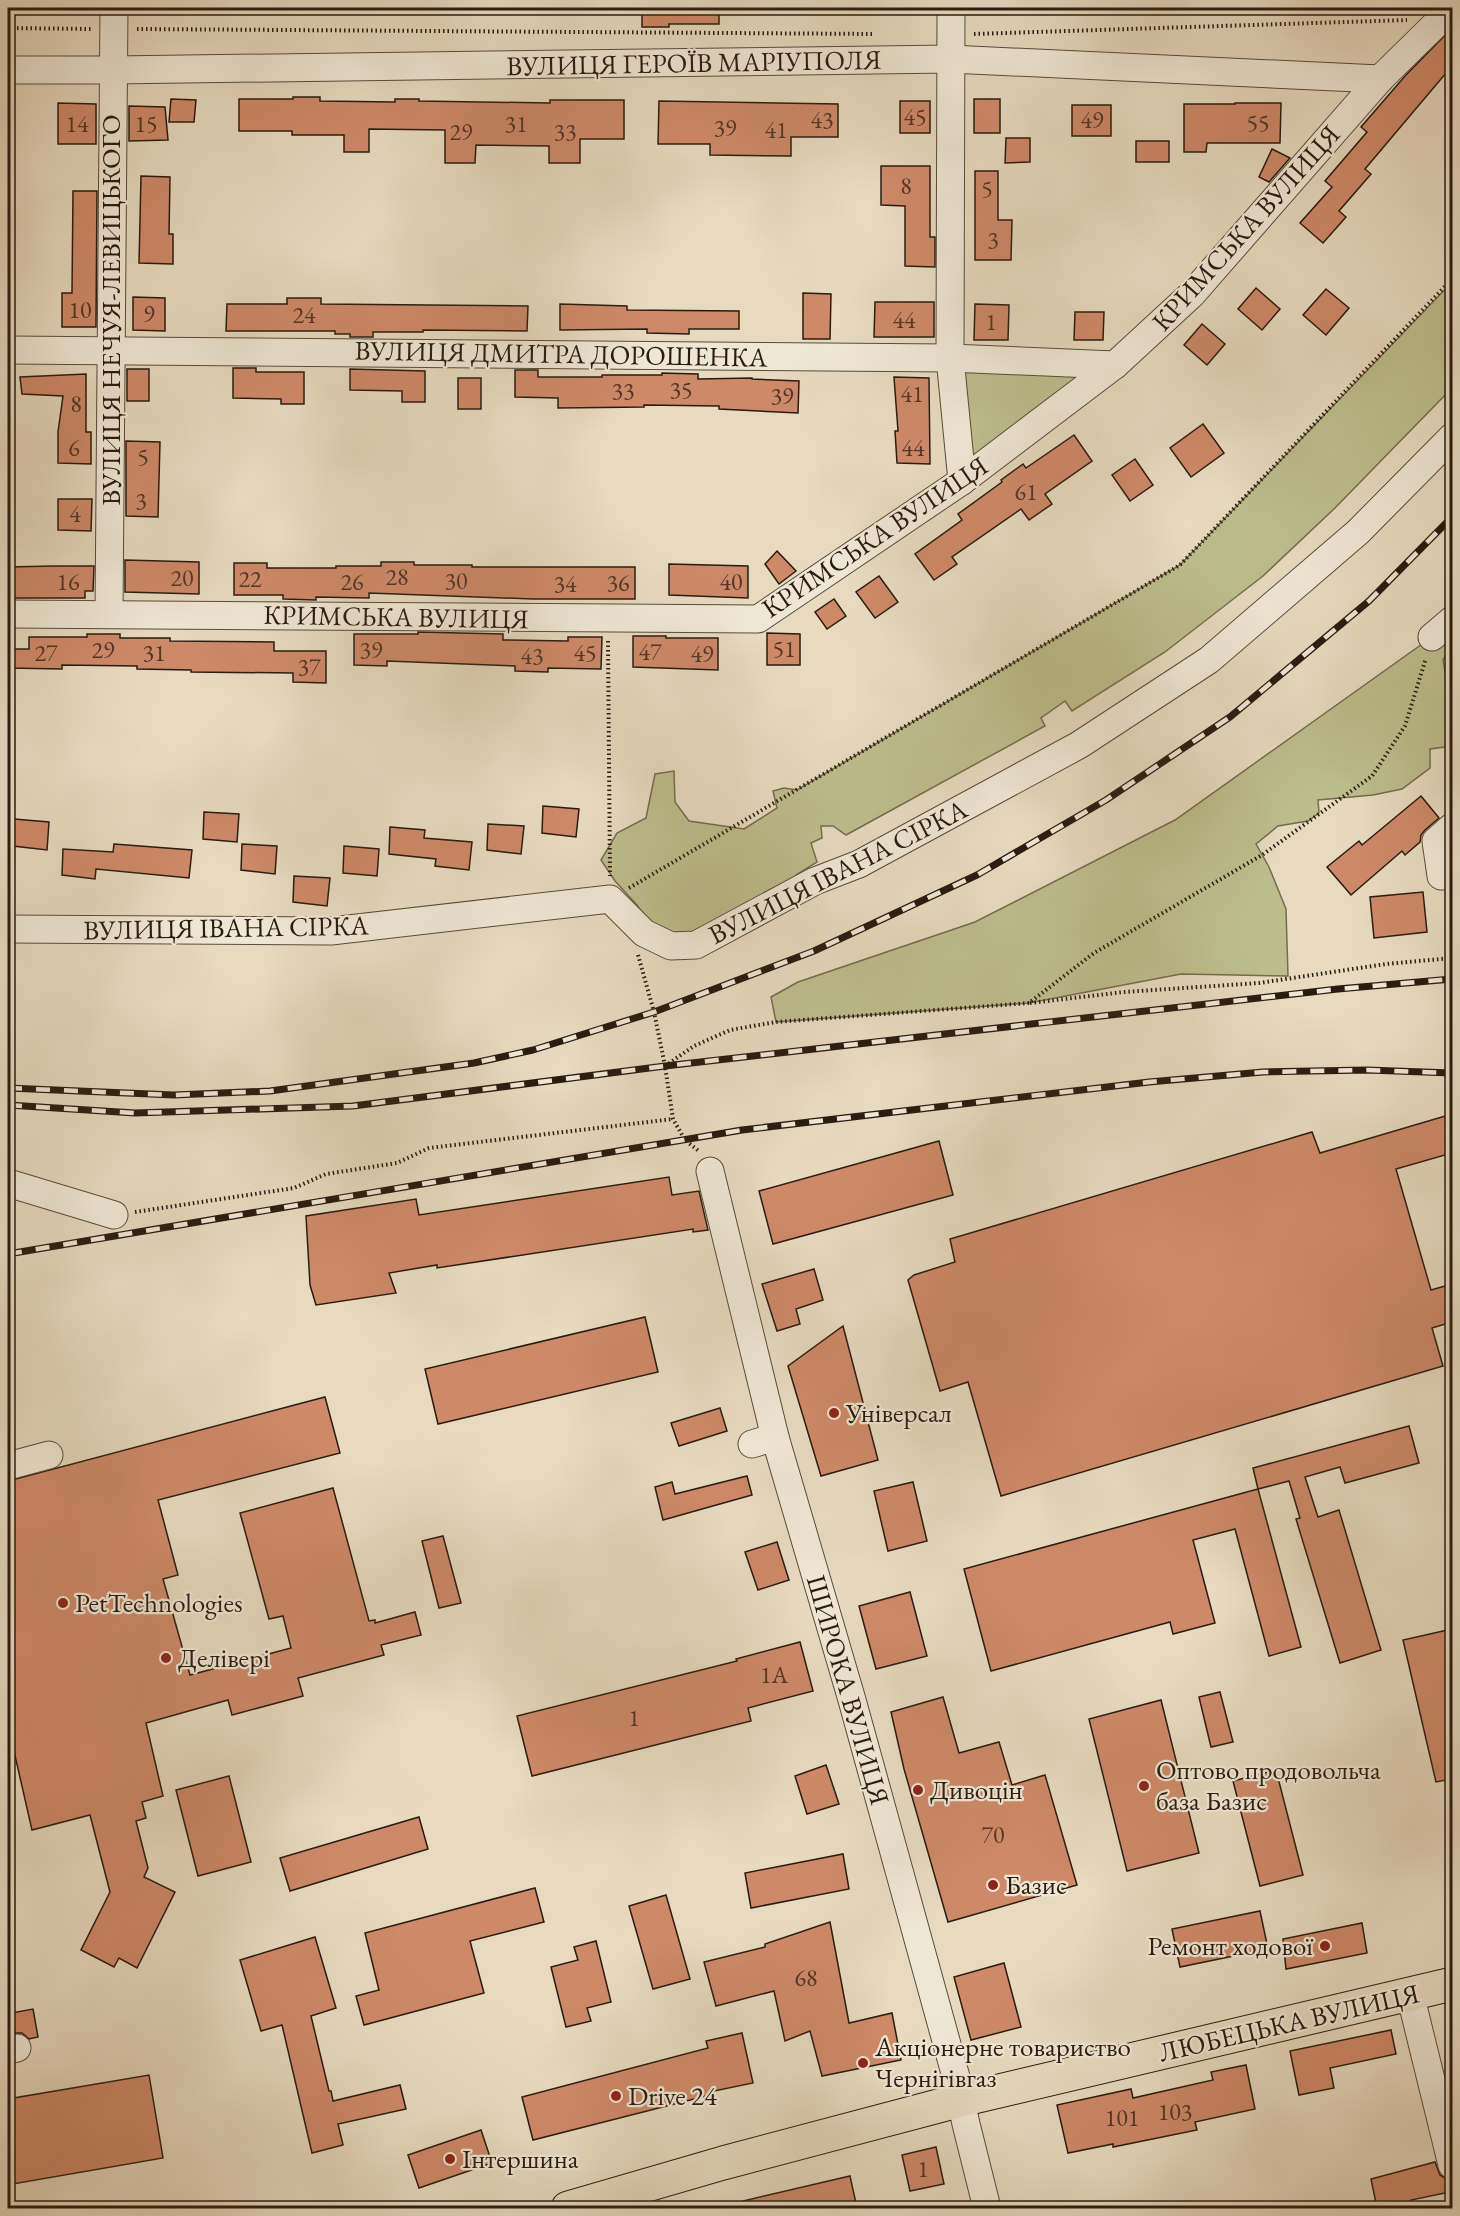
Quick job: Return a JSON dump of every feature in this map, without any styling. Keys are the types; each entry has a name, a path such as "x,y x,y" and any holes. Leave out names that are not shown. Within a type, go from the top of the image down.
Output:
{"main road":[{"name":"ЛЮБЕЦЬКА ВУЛИЦЯ","path":"568,2208 723,2163 961,2100 1452,1984"}],"street":[{"path":"951,8 950,358 962,481"},
{"name":"КРИМСЬКА ВУЛИЦЯ","path":"8,614 758,619 962,481 1115,365 1192,294 1380,79 1443,13"},
{"name":"ВУЛИЦЯ НЕЧУЯ-ЛЕВИЦЬКОГО","path":"109,614 114,18"},
{"name":"ВУЛИЦЯ ГЕРОЇВ МАРІУПОЛЯ","path":"8,70 113,70 950,47 1380,79"},
{"name":"ВУЛИЦЯ ДМИТРА ДОРОШЕНКА","path":"8,350 111,349 950,358 1115,365"},
{"name":"ВУЛИЦЯ ІВАНА СІРКА","path":"8,929 331,931 610,899 644,933 671,945 696,945 815,881 859,864 1079,745 1209,660 1358,532 1452,437"},
{"path":"1432,638 1452,620"},
{"path":"1452,827 1436,841 1441,876 1452,875"},
{"name":"ШИРОКА ВУЛИЦЯ","path":"710,1171 763,1440 852,1700 956,2078 987,2208"},
{"path":"8,1183 114,1215"},
{"path":"8,1466 49,1455"},
{"path":"1410,1994 1452,2165"}],"path":[{"path":"950,47 1443,13"},
{"path":"8,28 114,18 879,34"},
{"path":"610,899 1180,565 1452,279"},
{"path":"1029,1003 1094,953 1262,855 1372,776 1405,726 1432,638"},
{"path":"665,1066 694,1046 730,1030 787,1021 1029,1003 1124,992 1259,983 1386,964 1452,958"},
{"path":"114,1215 294,1188 326,1174 397,1162 429,1148 673,1119"}],"green space":[{"path":"1452,282 1452,388 1335,508 1263,576 1165,652 1072,711 1065,701 1041,718 1045,726 846,835 833,826 821,826 822,838 811,843 817,862 796,875 788,891 711,929 682,935 652,926 615,881 601,860 617,833 646,818 655,774 674,771 675,802 689,821 744,829 777,808 773,791 784,788 797,790 1180,565"},
{"path":"942,372 1081,373 1074,390 970,465"},
{"path":"1432,637 1446,639 1452,645 1443,660 1449,694 1452,696 1452,746 1430,749 1430,768 1402,789 1373,795 1318,800 1319,813 1308,821 1278,826 1256,844 1269,867 1286,909 1288,976 1181,974 1029,1003 776,1022 771,997 798,982 975,922 1175,820"}],"building":[{"path":"642,8 719,8 719,24 669,24 669,27 642,27"},
{"path":"1452,28 1452,66 1365,169 1371,174 1339,211 1346,217 1323,243 1300,223 1332,187 1325,181 1367,132 1361,127 1406,75"},
{"path":"293,97 320,97 320,101 395,102 395,99 550,103 550,100 624,100 624,139 580,139 580,163 549,163 549,146 476,145 475,163 445,163 445,130 369,129 369,152 344,152 344,135 292,135 292,131 239,131 239,99 293,99"},
{"path":"171,99 196,100 194,122 169,122"},
{"path":"974,99 1000,99 1000,133 974,133"},
{"path":"659,101 838,104 838,137 791,137 791,156 710,155 710,144 658,144"},
{"path":"900,101 930,101 930,133 900,133"},
{"path":"58,103 96,104 96,144 58,144"},
{"path":"1281,103 1280,143 1207,143 1206,152 1184,152 1184,104"},
{"path":"1072,105 1111,105 1111,136 1072,136"},
{"path":"129,106 165,107 168,140 129,141"},
{"path":"1006,138 1030,138 1030,162 1005,163"},
{"path":"1136,141 1169,141 1169,162 1136,162"},
{"path":"1272,149 1290,158 1269,182 1259,177"},
{"path":"881,166 930,166 930,237 935,237 935,267 905,266 905,206 881,205"},
{"path":"975,171 998,171 998,220 1012,220 1011,260 975,260"},
{"path":"141,176 170,177 169,234 173,234 173,264 139,263"},
{"path":"73,191 97,191 96,327 62,327 62,293 72,293"},
{"path":"1256,288 1280,309 1262,330 1238,309"},
{"path":"1326,289 1349,308 1326,335 1303,315"},
{"path":"803,293 831,294 830,339 803,339"},
{"path":"133,297 165,298 165,331 133,330"},
{"path":"287,298 321,298 321,304 528,306 527,331 423,330 423,332 373,332 373,337 350,337 350,334 335,334 335,331 226,331 227,304 287,304"},
{"path":"875,302 934,302 934,337 874,337"},
{"path":"560,304 627,306 627,310 739,311 739,329 689,329 689,334 647,333 647,329 560,330"},
{"path":"975,304 1009,305 1008,340 974,340"},
{"path":"1075,312 1104,312 1103,340 1074,340"},
{"path":"1202,324 1225,344 1207,365 1184,345"},
{"path":"233,368 256,368 256,372 304,372 304,404 281,404 281,399 233,398"},
{"path":"127,369 149,369 149,401 127,401"},
{"path":"350,369 425,371 425,402 402,402 402,391 350,390"},
{"path":"515,370 538,370 538,377 602,377 602,375 662,375 662,373 698,374 698,379 752,378 799,381 798,413 719,409 719,406 644,405 644,407 558,408 558,398 515,397"},
{"path":"86,374 86,432 91,432 91,464 58,463 58,432 63,396 22,394 20,377"},
{"path":"894,377 929,378 930,464 897,463 895,431 898,431"},
{"path":"458,378 481,378 481,409 458,409"},
{"path":"1203,424 1224,453 1191,477 1170,448"},
{"path":"1074,435 1092,461 1045,494 1052,504 1029,520 1021,509 952,557 957,564 934,580 915,554 962,520 958,514 1002,482 1001,480 1023,464 1026,468"},
{"path":"126,441 160,442 158,517 126,516"},
{"path":"1135,459 1153,485 1130,501 1112,475"},
{"path":"58,499 92,499 91,531 58,530"},
{"path":"777,551 796,571 779,584 765,564"},
{"path":"125,560 199,562 199,594 125,592"},
{"path":"381,562 414,562 414,565 472,565 472,567 635,567 635,599 532,599 369,593 369,598 316,597 316,600 283,599 283,595 234,595 234,563 267,563 267,568 336,568 336,566 381,566"},
{"path":"669,564 748,566 748,598 669,595"},
{"path":"94,566 93,591 85,591 85,598 8,598 8,567"},
{"path":"879,576 898,602 875,618 856,592"},
{"path":"834,599 846,616 827,629 815,612"},
{"path":"418,632 503,634 503,640 568,641 568,637 602,637 601,669 548,668 548,672 515,671 515,666 387,661 387,666 354,665 354,634 418,634"},
{"path":"767,633 800,634 800,665 767,665"},
{"path":"87,634 120,634 120,638 170,638 170,641 274,642 274,651 326,651 326,683 293,682 293,673 191,672 191,670 137,669 137,666 62,665 62,669 8,668 8,649 29,649 29,637 87,637"},
{"path":"633,636 718,638 718,670 633,667"},
{"path":"1421,796 1439,818 1421,835 1420,842 1405,855 1402,851 1351,895 1327,867 1359,841 1362,845"},
{"path":"543,806 579,809 576,837 542,833"},
{"path":"204,812 239,814 237,842 203,839"},
{"path":"14,819 49,822 47,850 13,846"},
{"path":"488,824 524,826 521,854 487,850"},
{"path":"390,827 425,830 424,838 472,842 469,870 435,866 436,859 389,854"},
{"path":"114,844 192,850 189,878 96,869 95,879 62,875 63,849 113,852"},
{"path":"242,844 277,846 275,874 241,870"},
{"path":"344,846 379,849 377,876 343,873"},
{"path":"294,876 330,878 327,906 293,902"},
{"path":"1423,892 1427,932 1374,938 1370,897"},
{"path":"1452,1114 1452,1153 1396,1169 1431,1290 1452,1284 1452,1322 1432,1328 1443,1366 1001,1496 968,1382 940,1391 908,1280 914,1275 955,1262 950,1239 1312,1132 1320,1153"},
{"path":"939,1141 953,1195 773,1244 759,1191"},
{"path":"669,1177 672,1195 699,1191 708,1230 693,1232 693,1229 437,1268 437,1265 389,1273 396,1293 316,1305 310,1285 306,1216 416,1199 419,1215"},
{"path":"814,1269 823,1300 796,1309 800,1324 777,1331 762,1284"},
{"path":"645,1317 658,1372 438,1424 425,1369"},
{"name":"Універсал","path":"843,1326 878,1460 821,1476 788,1366"},
{"path":"325,1397 340,1453 158,1500 178,1575 163,1579 190,1675 291,1648 283,1616 269,1619 240,1513 333,1488 369,1621 375,1620 375,1623 415,1612 421,1635 381,1645 384,1655 298,1678 303,1696 232,1715 228,1700 146,1723 163,1796 142,1802 146,1818 136,1821 148,1868 144,1877 175,1892 137,1968 119,1958 114,1967 81,1950 110,1892 90,1815 32,1830 8,1725 8,1481"},
{"path":"720,1408 727,1431 679,1446 671,1423"},
{"path":"1409,1426 1419,1463 1345,1483 1340,1467 1305,1477 1318,1517 1339,1510 1381,1650 1340,1663 1296,1519 1300,1518 1289,1481 1258,1489 1253,1468"},
{"path":"747,1476 752,1495 663,1520 655,1487 672,1482 675,1494"},
{"path":"913,1482 927,1541 888,1551 874,1491"},
{"path":"1258,1489 1301,1647 1269,1656 1235,1529 1193,1540 1215,1623 1173,1634 1170,1622 991,1671 964,1569"},
{"path":"443,1536 461,1603 439,1608 422,1541"},
{"path":"777,1542 789,1580 758,1590 745,1552"},
{"path":"910,1592 927,1656 876,1669 859,1606"},
{"path":"1452,1629 1452,1779 1436,1782 1403,1640"},
{"path":"800,1642 813,1691 748,1708 751,1721 532,1776 517,1716 737,1661 736,1659"},
{"path":"1220,1692 1233,1742 1211,1747 1199,1697"},
{"path":"943,1697 959,1753 999,1742 1012,1785 1045,1775 1077,1885 948,1922 904,1769 891,1712"},
{"name":"Оптово продовольча база Базис","path":"1161,1700 1199,1853 1127,1871 1089,1719"},
{"path":"826,1765 839,1804 807,1814 795,1776"},
{"path":"1276,1770 1303,1875 1260,1886 1233,1781"},
{"path":"229,1776 251,1862 198,1876 176,1790"},
{"path":"419,1817 428,1849 290,1891 280,1858"},
{"path":"843,1854 849,1889 751,1908 745,1873"},
{"path":"535,1888 544,1922 470,1941 484,1993 364,2025 356,1996 379,1990 365,1933"},
{"path":"666,1895 690,1979 653,1989 629,1906"},
{"path":"1260,1911 1268,1949 1180,1967 1172,1929"},
{"path":"830,1922 849,2023 892,2013 901,2060 822,2076 810,2031 785,2041 774,1991 716,2006 704,1962 765,1947 765,1944"},
{"name":"Ремонт ходової","path":"1362,1923 1367,1953 1286,1969 1283,1939"},
{"path":"315,1937 336,2008 311,2016 333,2101 400,2085 406,2109 338,2124 343,2145 312,2153 282,2025 261,2031 240,1960"},
{"path":"596,1941 611,2002 587,2008 591,2021 566,2027 551,1967 578,1960 574,1947"},
{"path":"1004,1963 1021,2027 971,2040 954,1977"},
{"path":"33,2009 38,2037 29,2039 22,2033 15,2033 11,2013"},
{"path":"1391,2030 1396,2054 1330,2068 1334,2088 1299,2095 1290,2051"},
{"name":"Drive 24","path":"742,2033 753,2083 709,2092 710,2095 533,2140 522,2097 708,2048 706,2041"},
{"path":"1246,2065 1255,2109 1195,2122 1197,2130 1113,2147 1113,2144 1068,2153 1057,2105 1131,2089 1133,2098 1213,2080 1211,2072"},
{"path":"149,2075 163,2158 13,2184 8,2154 8,2099"},
{"name":"Інтершина","path":"481,2130 492,2163 419,2188 408,2155"},
{"path":"936,2147 944,2184 910,2191 902,2155"},
{"path":"1435,2162 1440,2175 1448,2180 1450,2192 1411,2200 1412,2206 1377,2208 1371,2179"},
{"path":"850,2176 857,2208 744,2208 743,2201"}],"railway":[{"path":"8,1088 174,1095 270,1091 474,1063 533,1050 654,1012 814,951 977,875 1106,800 1230,717 1369,601 1452,517"},
{"path":"8,1105 135,1113 353,1106 665,1066 1338,989 1452,979"},
{"path":"8,1254 742,1130 1149,1082 1263,1072 1367,1070 1452,1073"}],"place":[{"name":"Універсал","path":"834,1413"},
{"name":"PetTechnologies","path":"63,1603"},
{"name":"Делівері","path":"166,1658"},
{"name":"Оптово продовольча база Базис","path":"1144,1786"},
{"name":"Дивоцін","path":"918,1790"},
{"name":"Базис","path":"993,1885"},
{"name":"Ремонт ходової","path":"1325,1946"},
{"name":"Акціонерне товариство Чернігівгаз","path":"863,2063"},
{"name":"Drive 24","path":"616,2096"},
{"name":"Інтершина","path":"450,2159"}]}
